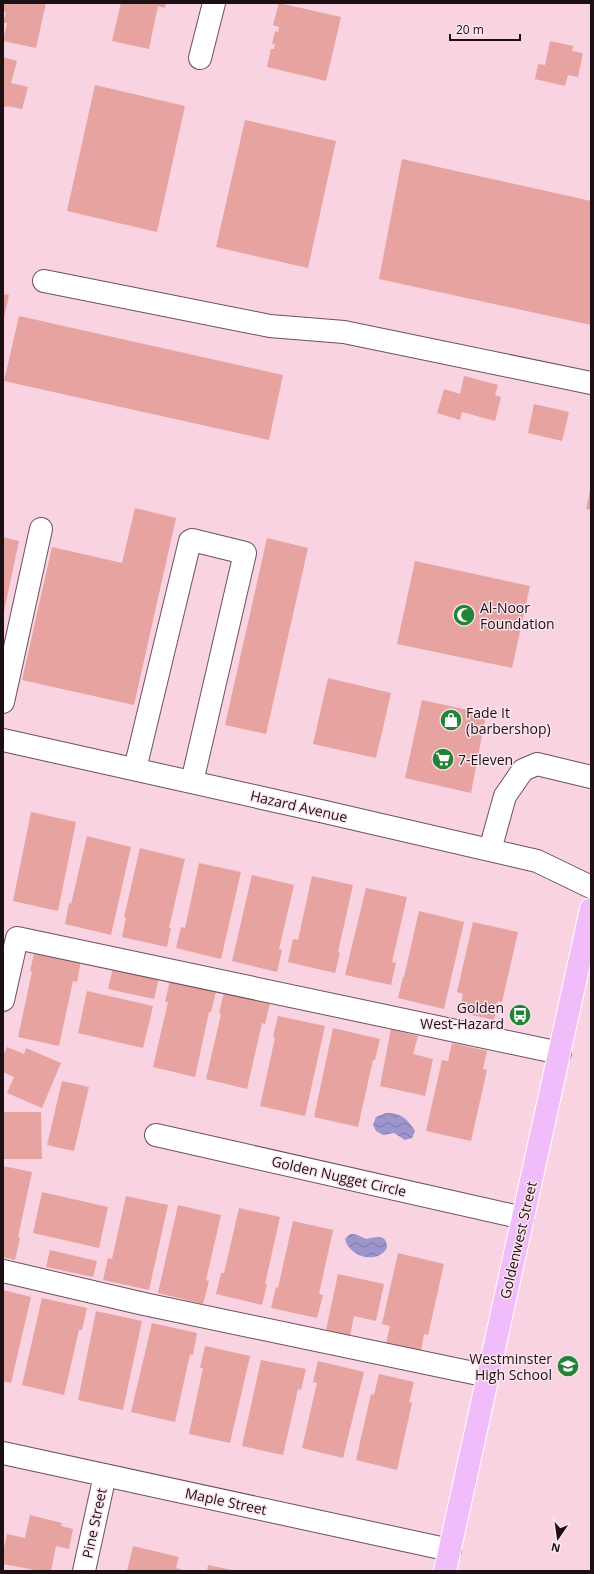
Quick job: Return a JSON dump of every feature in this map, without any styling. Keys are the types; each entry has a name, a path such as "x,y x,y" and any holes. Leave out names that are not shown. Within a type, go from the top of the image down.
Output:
{"main road":[{"name":"Goldenwest Street","path":"445,1571 591,909"}],"street":[{"path":"200,58 214,3"},
{"path":"44,281 270,326 344,332 591,383"},
{"path":"3,702 41,529"},
{"path":"135,769 190,541 192,540 245,553 192,782"},
{"name":"Hazard Avenue","path":"3,740 537,861 591,886"},
{"path":"490,850 505,796 523,770 537,764 591,776"},
{"path":"3,1000 17,938 560,1053"},
{"name":"Golden Nugget Circle","path":"156,1135 523,1218"},
{"path":"3,1271 144,1304 488,1376"},
{"name":"Maple Street","path":"3,1452 450,1550"},
{"name":"Pine Street","path":"84,1571 105,1475"}],"water":[{"path":"386,1113 403,1117 415,1131 412,1138 405,1140 394,1133 383,1135 376,1131 373,1125 376,1117"},
{"path":"350,1234 355,1234 366,1239 377,1237 383,1238 387,1243 387,1248 377,1256 364,1257 357,1254 348,1245 345,1239"}],"building":[{"path":"3,3 46,3 36,48 3,41 7,23 3,23 6,12 3,11"},
{"path":"121,3 166,3 165,8 158,6 149,49 112,41"},
{"path":"279,3 341,17 326,81 267,67 271,49 274,49 275,44 272,44 275,31 278,32 279,27 273,25"},
{"path":"550,41 573,46 572,51 583,53 578,77 568,75 565,86 535,79 538,64 545,65"},
{"path":"3,57 17,61 11,83 28,87 22,109 6,106 3,107"},
{"path":"95,85 185,106 157,232 67,211"},
{"path":"245,120 336,141 308,268 216,247"},
{"path":"402,159 591,201 591,325 379,279"},
{"path":"3,294 9,295 4,318 3,318"},
{"path":"19,316 283,375 269,440 4,381"},
{"path":"464,376 498,385 495,395 501,397 495,421 462,412 460,420 437,413 444,389 460,394"},
{"path":"534,404 569,412 562,441 528,433"},
{"path":"591,490 591,510 586,509"},
{"path":"135,508 176,518 134,705 22,680 52,547 122,563"},
{"path":"3,537 19,541 4,611 3,611"},
{"path":"267,538 308,548 266,734 225,725"},
{"name":"Al-Noor Foundation","path":"415,561 530,586 512,668 397,644"},
{"path":"328,678 391,693 376,758 313,744"},
{"name":"7-Eleven","path":"422,700 486,714 471,793 405,778"},
{"path":"31,812 76,822 58,911 13,901"},
{"path":"87,836 131,847 111,935 65,924 69,903 71,904"},
{"path":"140,848 185,859 169,928 171,928 167,947 122,937 126,918 124,917"},
{"path":"199,863 241,872 221,959 176,948 181,927 185,928"},
{"path":"252,875 294,885 279,949 282,950 277,972 232,961"},
{"path":"312,876 353,885 338,952 340,953 335,973 288,962 293,939 298,940"},
{"path":"366,888 407,897 392,962 396,963 391,985 345,975"},
{"path":"419,911 464,922 444,1009 398,998"},
{"path":"473,922 518,932 502,1002 498,1001 494,1020 459,1012 463,994 457,992"},
{"path":"35,950 81,960 77,982 73,981 59,1046 18,1037 32,972 30,971"},
{"path":"113,968 159,978 154,999 108,989"},
{"path":"170,980 216,991 211,1012 209,1012 195,1077 153,1067 168,1002 165,1002"},
{"path":"87,991 153,1006 143,1048 78,1033"},
{"path":"224,992 270,1003 265,1024 262,1023 247,1089 206,1079 221,1014 219,1013"},
{"path":"278,1016 325,1026 305,1116 260,1106 275,1038 273,1037"},
{"path":"333,1028 380,1039 375,1060 373,1060 358,1127 314,1117"},
{"path":"391,1029 418,1036 413,1054 433,1059 425,1096 380,1086"},
{"path":"452,1043 487,1051 483,1069 487,1070 471,1141 426,1131 442,1060 448,1061"},
{"path":"7,1047 24,1054 26,1048 61,1063 42,1108 7,1093 14,1077 3,1072 3,1056"},
{"path":"62,1081 89,1087 74,1151 47,1145"},
{"path":"3,1112 41,1112 42,1159 3,1159"},
{"path":"3,1166 32,1172 18,1237 20,1238 15,1260 3,1257"},
{"path":"42,1192 108,1207 99,1248 33,1233"},
{"path":"126,1196 168,1205 149,1290 103,1280 108,1258 112,1259"},
{"path":"178,1205 221,1215 206,1280 209,1281 203,1304 158,1293"},
{"path":"239,1208 280,1217 265,1284 267,1284 262,1305 216,1294 221,1273 224,1273"},
{"path":"293,1221 333,1230 319,1294 323,1295 317,1318 271,1308 276,1287 278,1288"},
{"path":"50,1250 97,1261 93,1277 46,1267"},
{"path":"398,1253 444,1264 428,1335 424,1334 421,1351 386,1343 390,1326 382,1324"},
{"path":"338,1274 384,1284 376,1321 354,1316 350,1336 326,1330"},
{"path":"3,1290 31,1297 11,1383 3,1381"},
{"path":"42,1298 87,1308 82,1330 79,1330 64,1395 22,1385"},
{"path":"96,1311 142,1321 123,1410 78,1400"},
{"path":"152,1323 197,1333 193,1355 190,1354 175,1422 131,1412"},
{"path":"205,1346 250,1356 230,1443 189,1434 203,1368 200,1368"},
{"path":"261,1360 306,1369 301,1390 298,1389 283,1455 242,1446"},
{"path":"318,1361 364,1372 343,1458 302,1448 317,1383 313,1382"},
{"path":"379,1374 414,1382 409,1402 412,1403 397,1470 356,1460 371,1394 374,1395"},
{"path":"30,1515 62,1523 61,1526 73,1529 69,1549 56,1546 51,1571 40,1571 3,1564 3,1553 7,1534 25,1538"},
{"path":"133,1546 179,1557 176,1568 183,1571 127,1571"},
{"path":"208,1565 232,1570 232,1571 207,1571"}],"place":[{"name":"Al-Noor Foundation","path":"464,615"},
{"name":"Fade It (barbershop)","path":"451,720"},
{"name":"7-Eleven","path":"443,759"},
{"name":"Golden West-Hazard","path":"520,1015"},
{"name":"Westminster High School","path":"568,1366"}]}
